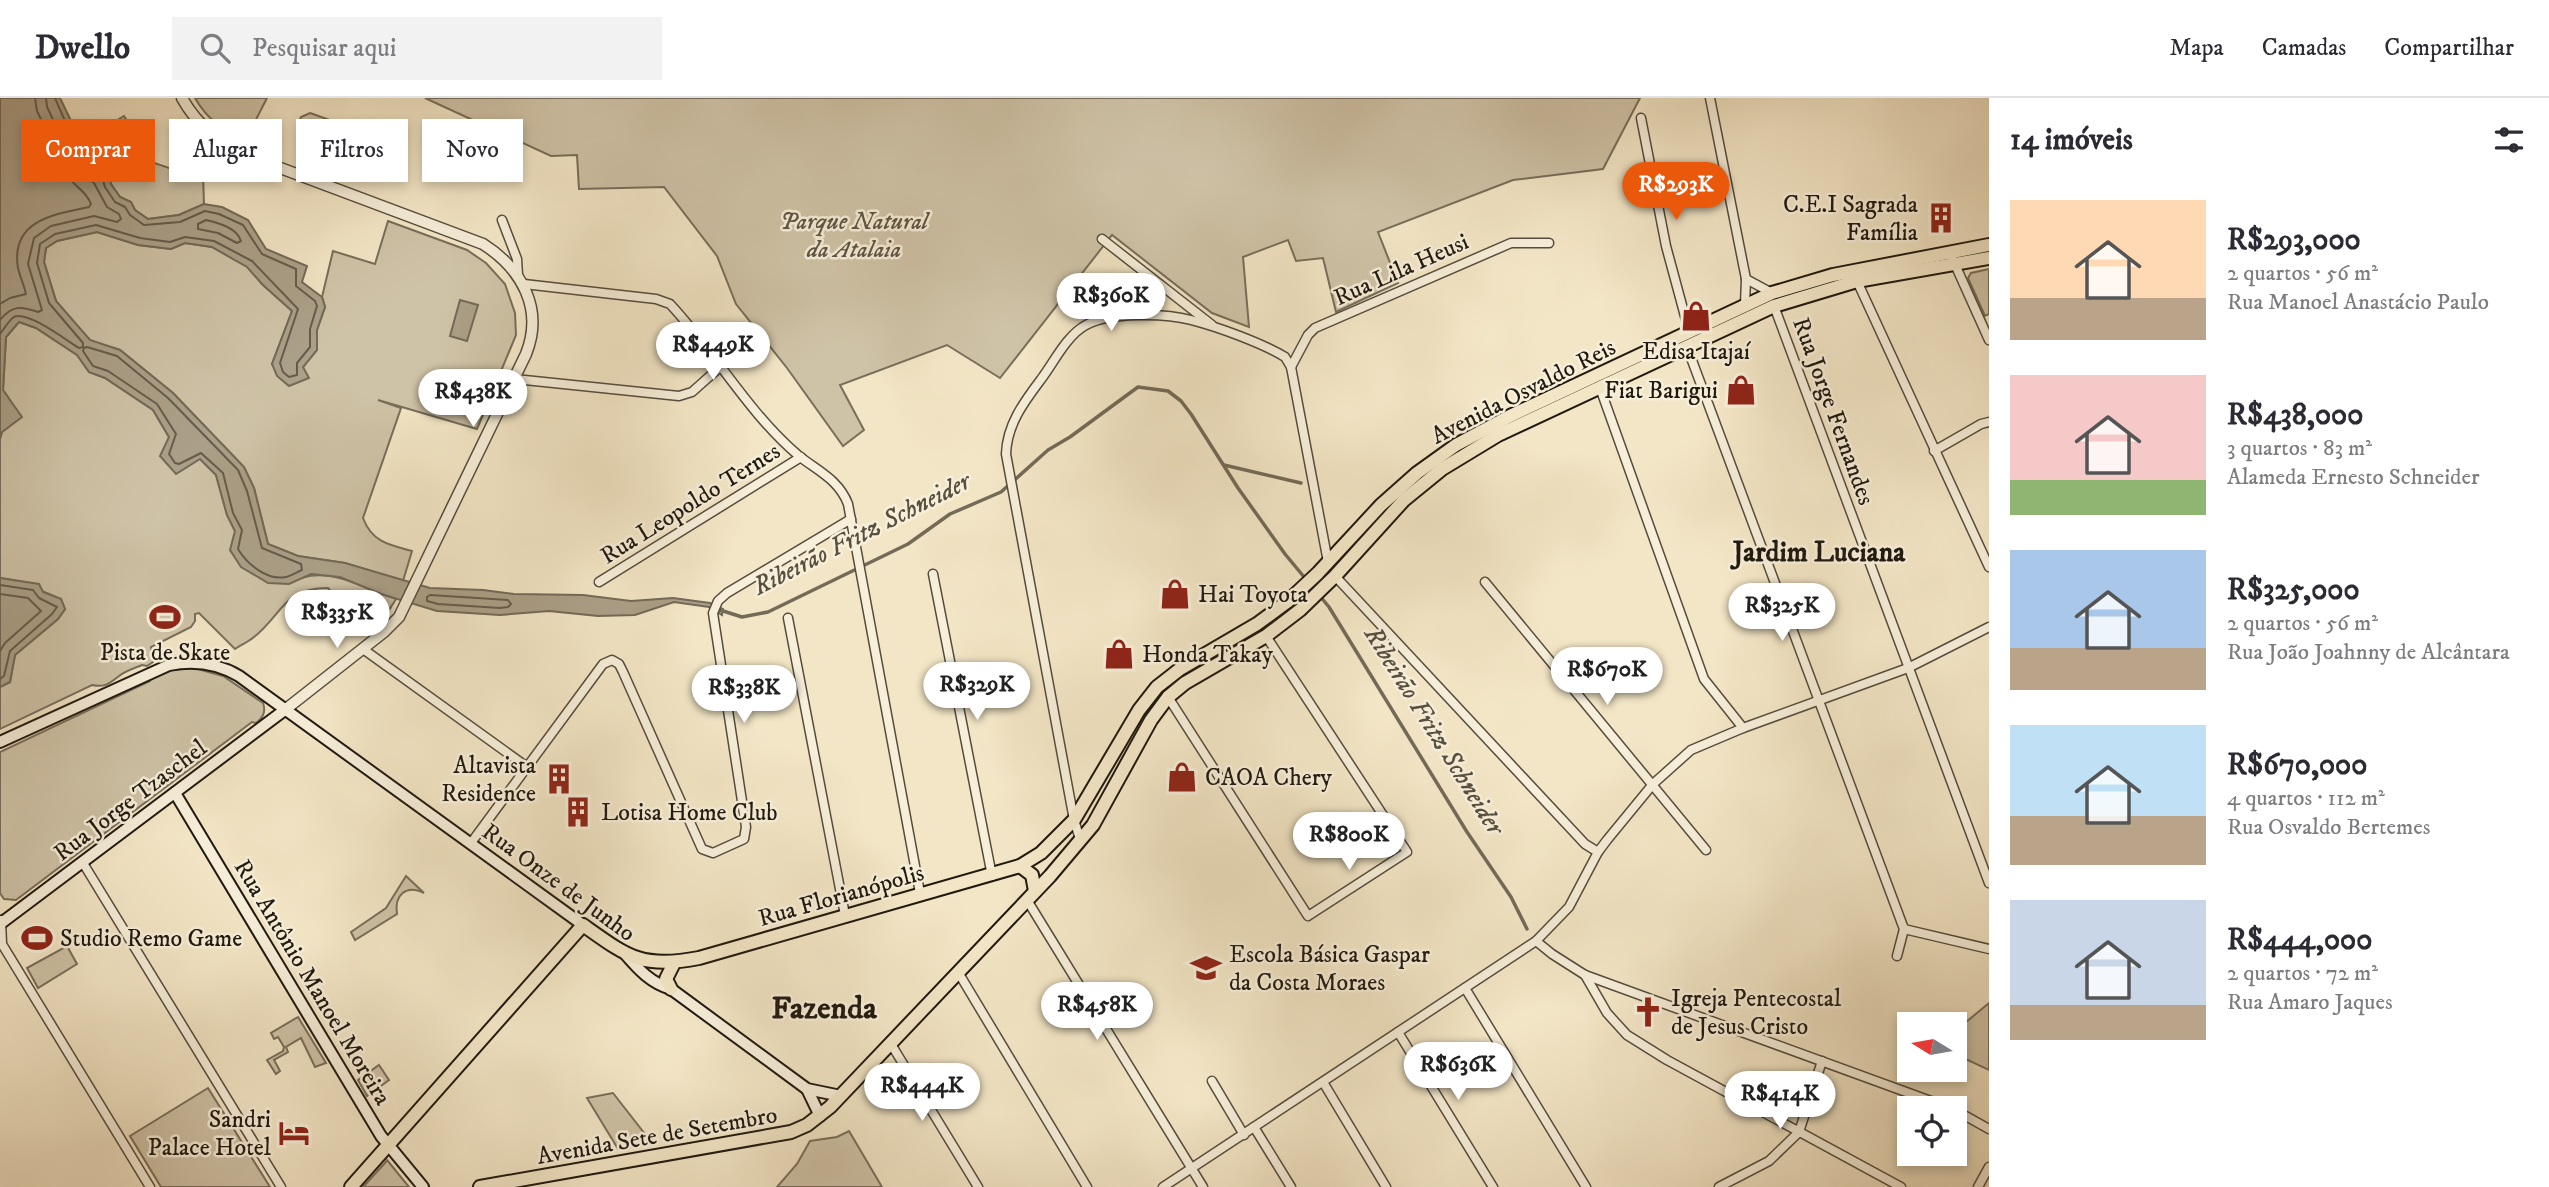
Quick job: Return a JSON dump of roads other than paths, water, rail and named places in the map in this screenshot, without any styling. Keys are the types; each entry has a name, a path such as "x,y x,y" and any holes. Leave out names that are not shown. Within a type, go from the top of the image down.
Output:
{"main road":[{"name":"Avenida Osvaldo Reis","path":"1031,895 1051,876 1104,808 1151,720 1168,697 1185,683 1266,636 1310,601 1404,500 1457,458 1498,435 1774,306 1857,281 1953,260 1989,245"},
{"name":"Avenida Osvaldo Reis","path":"1020,866 1041,853 1074,820 1139,710 1157,687 1180,669 1257,624 1302,589 1381,505 1417,473 1456,445 1500,421 1772,293 1833,275 1989,258"},
{"name":"Rua Onze de Junho","path":"0,742 156,671 181,663 211,664 228,669 626,955 641,972 671,989 807,1089 841,1096"},
{"name":"Rua Jorge Tzaschel","path":"1,921 83,863 286,709"},
{"name":"Rua Antônio Manoel Moreira","path":"175,793 387,1145 423,1187"},
{"name":"Rua Florianópolis","path":"626,955 648,961 674,963 699,958 1020,866"},
{"path":"1020,866 1032,875 1031,895"},
{"name":"Avenida Sete de Setembro","path":"480,1187 799,1130 820,1116 841,1096 1031,895"},
{"path":"351,1187 583,925"},
{"path":"671,989 667,979 674,963"},
{"name":"Rua Onze de Junho","path":"807,1089 820,1116"}],"street":[{"path":"182,98 208,131 229,148 470,239 494,251 521,279 663,300 674,309 769,426 801,457 839,486 848,504 851,519 920,893"},
{"path":"1710,98 1746,279 1745,304"},
{"path":"1641,118 1666,246 1689,331"},
{"path":"286,709 392,625 405,606 531,343 531,306 502,220"},
{"path":"1102,239 1217,329"},
{"name":"Rua Lila Heusi","path":"1291,368 1308,335 1315,328 1511,243 1549,243"},
{"path":"1953,260 1989,340"},
{"path":"1746,279 1772,293"},
{"path":"1857,281 1989,567"},
{"name":"Rua Jorge Fernandes","path":"1774,306 1989,883"},
{"path":"1080,839 1074,820 1006,454 1006,439 1012,424 1070,340 1083,327 1096,321 1133,316 1190,320 1281,354 1288,360 1328,562"},
{"path":"1686,346 1904,929 1897,956"},
{"path":"515,379 679,396 692,393 720,367"},
{"path":"1600,388 1704,678 1743,728"},
{"path":"1934,451 1989,422"},
{"name":"Rua Leopoldo Ternes","path":"599,582 801,457"},
{"path":"471,843 603,664 612,660 619,664 623,672 702,849 713,853 744,839 746,836 713,613 718,601 851,519"},
{"path":"933,574 992,876"},
{"path":"1332,580 1585,844 1598,852"},
{"path":"1485,582 1706,850"},
{"path":"788,618 845,915"},
{"path":"1163,1187 1536,941 1569,906 1598,852 1653,784 1691,750 1743,728 1908,668 1989,627"},
{"path":"1168,697 1308,916 1407,852 1266,636"},
{"path":"363,649 527,767"},
{"path":"83,863 281,1187"},
{"path":"1031,895 1203,1187"},
{"path":"1,921 2,944 150,1187"},
{"path":"1904,929 1989,949"},
{"path":"1536,941 1585,975 1917,1096"},
{"path":"958,972 1087,1187"},
{"path":"1585,975 1607,1013 1627,1035 1667,1060 1901,1187"},
{"path":"1465,988 1586,1187"},
{"path":"1398,1032 1493,1187"},
{"path":"891,1044 978,1187"},
{"path":"1719,1187 1769,1161 1799,1132 1822,1061"},
{"path":"1212,1082 1244,1135"},
{"path":"1323,1082 1386,1187"},
{"path":"1967,1117 1989,1129"},
{"path":"1254,1127 1291,1187"},
{"path":"1978,1187 1989,1167"}],"water":[{"path":"0,98 60,98 70,119 21,119 21,182 111,182 120,197 131,202 135,210 148,219 179,215 204,204 222,207 248,220 266,249 307,266 302,282 322,297 325,307 317,330 317,350 303,367 309,378 289,386 277,376 272,364 292,311 247,267 212,247 185,243 171,249 138,245 97,232 57,241 46,248 44,262 56,301 90,340 120,350 173,393 244,467 254,488 268,544 298,556 345,563 430,588 514,594 583,595 631,601 673,598 710,603 723,609 722,615 709,607 674,602 635,615 598,616 549,611 500,615 437,611 381,594 340,577 311,574 289,584 268,583 241,567 230,550 235,531 227,515 216,475 200,459 176,474 160,456 169,437 153,410 105,378 89,372 77,355 36,328 19,322 6,337 3,390 22,417 2,432 0,439"},
{"path":"460,300 478,305 467,341 450,336"},
{"path":"0,578 39,584 43,592 61,599 65,609 58,619 15,655 10,682 0,687"}],"waterway":[{"name":"Ribeirão Fritz Schneider","path":"720,610 742,617 768,612 908,544 950,514 1001,492 1048,450 1138,387 1168,391 1181,401 1191,414 1238,488 1285,554 1329,607 1467,832 1511,897 1527,929"},
{"path":"1224,465 1301,483"}],"place":[{"name":"C.E.I Sagrada Família","path":"1941,218"},
{"name":"Edisa Itajaí","path":"1696,316"},
{"name":"Fiat Barigui","path":"1741,390"},
{"name":"Hai Toyota","path":"1175,594"},
{"name":"Pista de Skate","path":"165,617"},
{"name":"Honda Takay","path":"1119,654"},
{"name":"CAOA Chery","path":"1182,777"},
{"name":"Altavista Residence","path":"559,779"},
{"name":"Lotisa Home Club","path":"578,812"},
{"name":"Studio Remo Game","path":"37,938"},
{"name":"Escola Básica Gaspar da Costa Moraes","path":"1206,968"},
{"name":"Igreja Pentecostal de Jesus Cristo","path":"1648,1012"},
{"name":"Sandri Palace Hotel","path":"294,1133"}],"district":[{"name":"Jardim Luciana","path":"1819,551"},
{"name":"Fazenda","path":"824,1007"}],"park label":[{"name":"Parque Natural da Atalaia","path":"854,235"}]}
